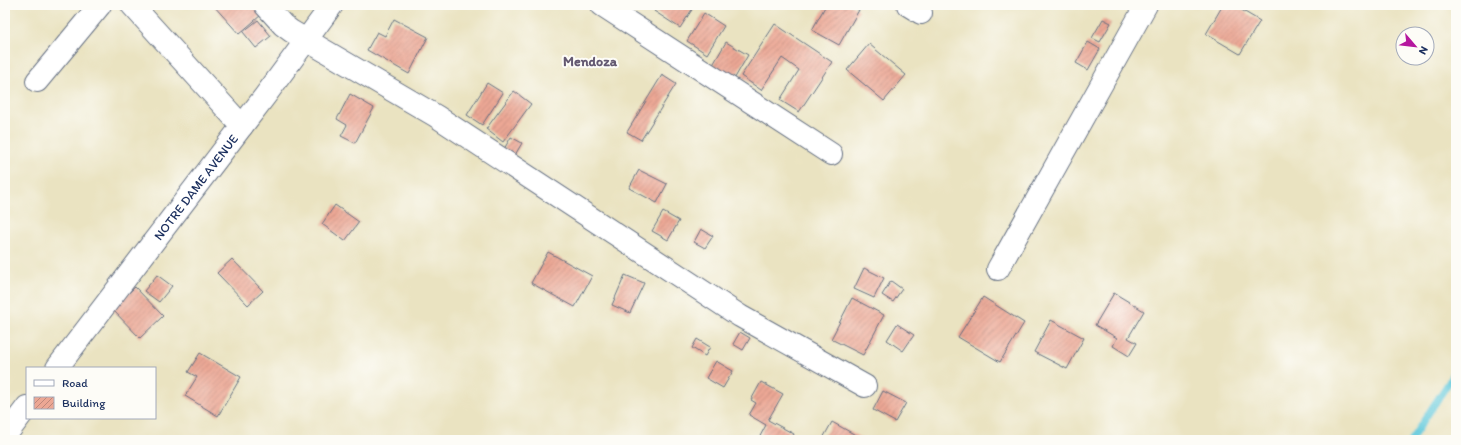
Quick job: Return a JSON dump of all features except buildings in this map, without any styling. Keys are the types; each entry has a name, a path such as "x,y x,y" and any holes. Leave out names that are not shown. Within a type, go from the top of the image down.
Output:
{"street":[{"path":"37,81 100,5"},
{"path":"132,5 242,126"},
{"path":"265,5 283,25 436,116 740,316 865,386"},
{"name":"NOTRE DAME AVENUE","path":"58,367 242,126 332,5"},
{"path":"602,5 831,154"},
{"path":"998,269 1146,5"},
{"path":"5,436 26,408"}],"waterway":[{"path":"1411,440 1449,382 1456,365"}],"district":[{"name":"Mendoza","path":"590,61"}]}
